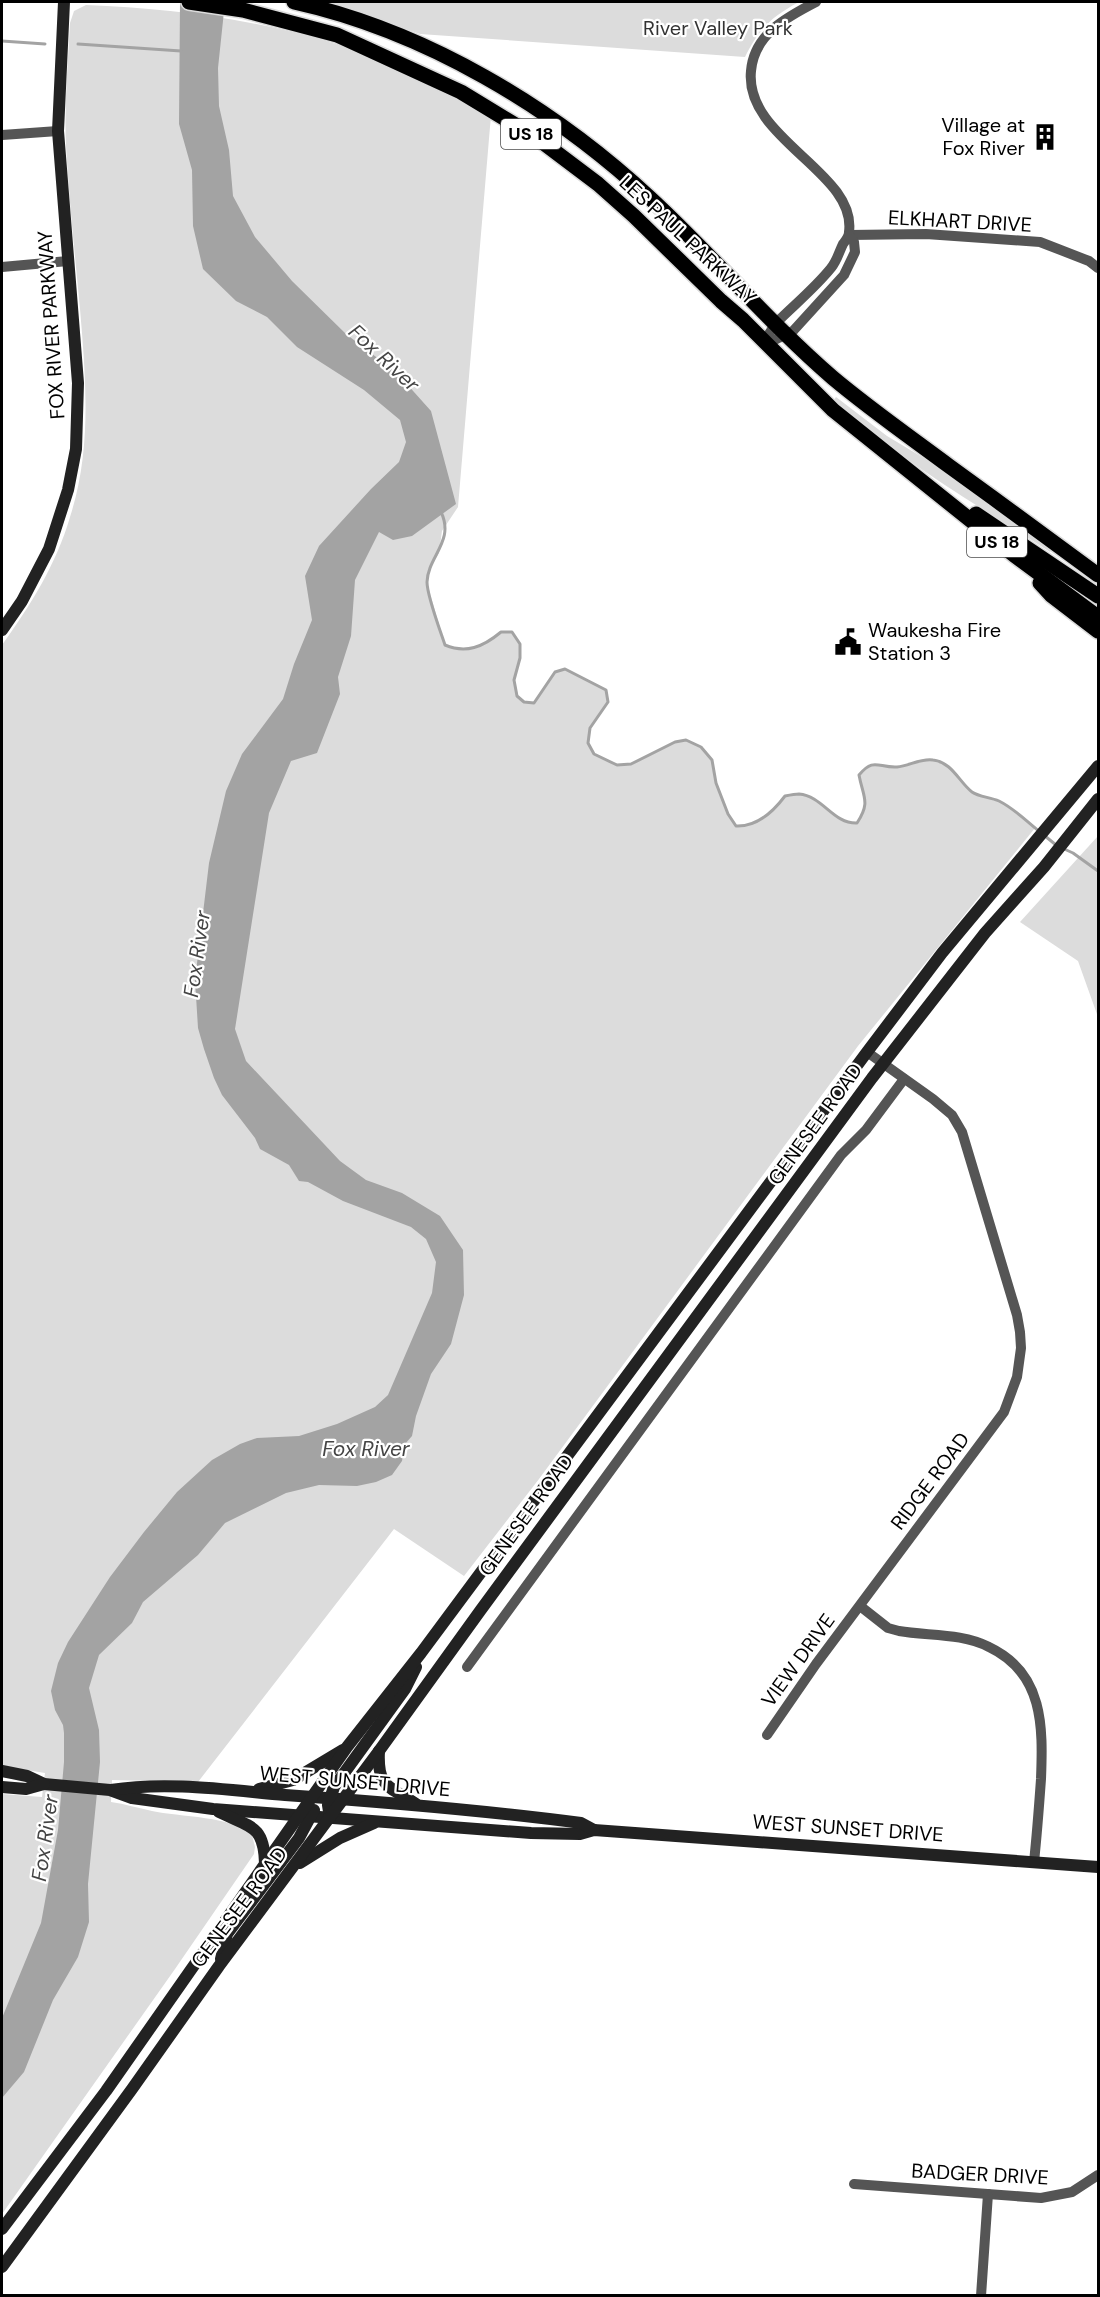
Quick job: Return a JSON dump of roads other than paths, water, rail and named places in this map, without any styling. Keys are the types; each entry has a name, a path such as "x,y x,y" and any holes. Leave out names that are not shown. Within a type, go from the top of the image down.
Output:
{"main road":[{"name":"FOX RIVER PARKWAY","path":"2,630 22,601 45,559 61,517 76,449 78,394 58,131 64,2"},
{"name":"LES PAUL PARKWAY","path":"189,2 243,10 337,35 462,92 537,138 598,184 634,216 833,411 1014,555 1098,616"},
{"name":"LES PAUL PARKWAY","path":"294,2 353,19 430,50 496,84 550,118 613,165 651,199 833,378 878,414 1098,575"},
{"path":"898,463 1098,596"},
{"path":"1014,555 1051,594 1098,632"},
{"name":"GENESEE ROAD","path":"2,2229 106,2091 265,1863 306,1816 312,1797 346,1748 421,1653 867,1052 942,953 1098,766"},
{"name":"GENESEE ROAD","path":"2,2267 219,1966 883,1064 985,933 1044,867 1098,799"},
{"path":"330,1818 329,1798 340,1777 414,1674 421,1653"},
{"path":"248,1792 293,1780 346,1748"},
{"path":"379,1751 379,1770 383,1782 417,1804"},
{"name":"WEST SUNSET DRIVE","path":"2,1771 27,1776 44,1784 110,1790 134,1786 248,1792 417,1804 581,1823 594,1830"},
{"name":"WEST SUNSET DRIVE","path":"2,1787 26,1789 44,1784"},
{"name":"WEST SUNSET DRIVE","path":"110,1790 132,1798 213,1809 378,1822 531,1833 580,1834 594,1830 1098,1867"},
{"path":"213,1809 248,1825 259,1834 264,1847 265,1863"},
{"path":"219,1966 227,1934 298,1838 306,1816"},
{"path":"294,1867 340,1838 378,1822"}],"street":[{"path":"766,344 770,331 776,323 831,268 849,235 848,217 838,195 763,116 750,84 753,59 769,32 788,16 816,2"},
{"path":"2,135 58,131"},
{"name":"ELKHART DRIVE","path":"849,235 926,234 1040,242 1089,261 1098,268"},
{"path":"766,344 787,335 847,271 855,252 854,242 849,235"},
{"path":"2,267 68,261"},
{"name":"RIDGE ROAD","path":"860,1606 1004,1412 1014,1389 1021,1348 1017,1315 962,1132 952,1115 933,1099 867,1052"},
{"name":"GENESEE ROAD","path":"467,1667 842,1155 866,1130 904,1079"},
{"path":"860,1606 888,1628 969,1640 990,1647 1008,1659 1022,1673 1031,1688 1041,1724 1040,1783 1034,1862"},
{"name":"VIEW DRIVE","path":"767,1735 860,1606"},
{"name":"BADGER DRIVE","path":"854,2184 1041,2198 1072,2192 1098,2175"},
{"path":"981,2295 988,2194"}],"water":[{"name":"Fox River","path":"180,2 225,2 218,68 219,106 229,150 233,196 255,237 292,281 346,334 397,373 431,411 456,504 412,536 393,540 379,532 355,580 351,636 338,677 340,694 317,753 291,761 269,813 235,1029 246,1061 340,1161 366,1180 402,1193 440,1216 463,1250 464,1295 451,1344 431,1374 416,1416 412,1436 405,1444 402,1461 392,1475 376,1482 357,1486 319,1485 286,1493 225,1523 198,1555 143,1602 132,1623 99,1655 89,1688 99,1730 100,1762 88,1884 89,1922 78,1957 53,2000 24,2072 2,2098 2,2018 41,1923 58,1830 64,1733 51,1691 58,1663 68,1642 110,1577 144,1532 177,1492 212,1460 240,1444 257,1438 299,1436 337,1424 375,1407 388,1395 432,1293 436,1262 426,1239 411,1227 343,1201 308,1182 299,1181 289,1165 260,1149 255,1138 222,1095 198,1028 195,980 209,863 226,791 242,754 283,699 312,620 305,576 319,546 399,462 406,442 400,420 364,390 297,347 267,317 236,301 203,269 193,226 192,170 179,124"}],"waterway":[{"path":"2,41 45,44"},
{"path":"78,44 181,51"},
{"path":"441,512 445,532 428,573 427,582 431,604 445,645 460,649 474,648 488,642 501,632 512,632 520,644 520,658 514,680 517,696 524,702 534,703 555,672 565,669 606,690 608,702 590,728 588,743 594,754 617,765 631,764 675,742 686,740 701,747 712,760 716,783 728,814 736,826 758,821 770,813 785,796 799,794 815,800 841,819 857,823 865,804 859,775 864,770 873,765 897,767 933,760 950,768 972,792 1005,804 1040,832"},
{"path":"1045,836 1056,845"},
{"path":"1062,848 1098,871"}],"place":[{"name":"Village at Fox River","path":"1045,137"},
{"name":"Waukesha Fire Station 3","path":"848,642"}],"park label":[{"name":"River Valley Park","path":"718,28"}]}
